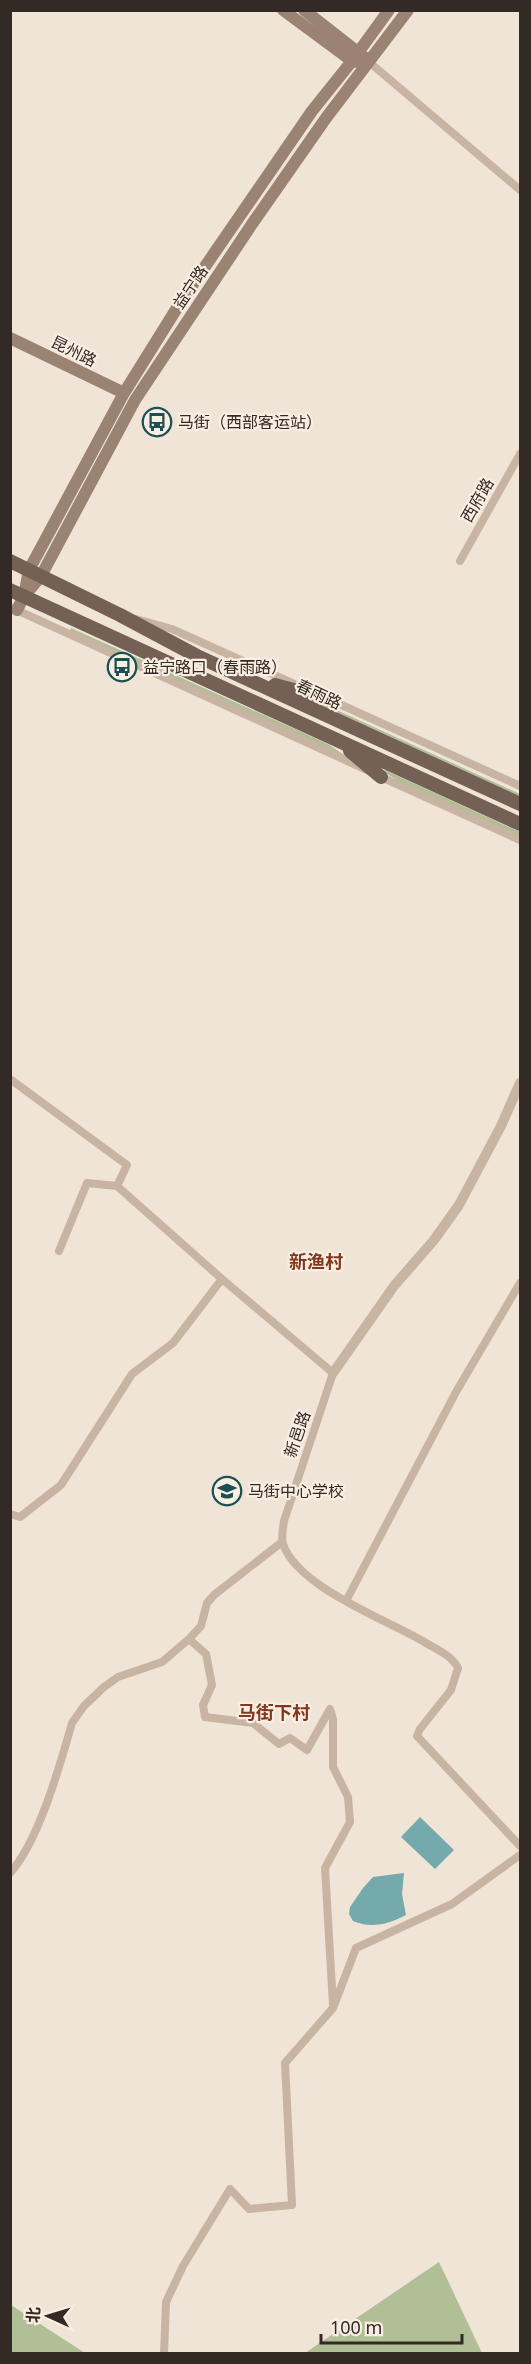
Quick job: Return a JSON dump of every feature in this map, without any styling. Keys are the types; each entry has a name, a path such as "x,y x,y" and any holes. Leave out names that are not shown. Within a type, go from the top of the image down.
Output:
{"main road":[{"path":"283,10 369,62"},
{"path":"304,10 356,56"},
{"name":"益宁路","path":"14,609 24,596 124,393 182,300 312,111 389,10"},
{"name":"益宁路","path":"35,573 135,400 252,224 326,118 408,10"},
{"name":"昆州路","path":"10,338 124,393"},
{"name":"春雨路","path":"10,561 237,675 520,804"},
{"name":"春雨路","path":"10,590 520,824"},
{"path":"237,675 328,699"},
{"path":"337,740 381,777"}],"street":[{"path":"369,62 520,190"},
{"name":"西府路","path":"460,561 520,454"},
{"path":"14,609 520,840"},
{"path":"120,615 172,628 520,786"},
{"path":"10,1078 127,1165 117,1186"},
{"name":"新邑路","path":"282,1542 284,1521 333,1373 394,1286 434,1240 459,1205 501,1126 520,1083"},
{"path":"59,1251 87,1183 117,1186 333,1373"},
{"path":"10,1514 20,1517 60,1485 132,1374 173,1343 222,1279"},
{"path":"346,1600 456,1392 520,1283"},
{"path":"10,1873 32,1841 72,1723 84,1706 118,1677 162,1662 201,1626 207,1603 214,1595 282,1542 300,1569 315,1581 454,1660 458,1668 451,1690 417,1736 520,1846"},
{"path":"189,1639 206,1654 212,1685 203,1705 205,1717 253,1723 279,1744 290,1738 307,1750 330,1709 333,1719 333,1767 348,1797 350,1822 325,1868 333,2008"},
{"path":"164,2354 166,2302 183,2266 230,2190 249,2209 292,2205 285,2063 333,2008 356,1948 452,1904 520,1856"}],"green space":[{"path":"71,628 328,744 344,755 343,757 70,631"},
{"path":"308,700 328,706 520,794 520,799"},
{"path":"385,770 520,832 520,837 402,783 384,772"},
{"path":"439,2262 482,2353 305,2353"},
{"path":"11,2305 85,2353 11,2353"}],"water":[{"path":"420,1817 454,1850 435,1869 401,1837"},
{"path":"404,1873 402,1894 406,1915 393,1921 373,1925 353,1921 349,1914 350,1907 373,1877"}],"place":[{"name":"马街（西部客运站）","path":"157,422"},
{"name":"益宁路口（春雨路）","path":"122,667"},
{"name":"马街中心学校","path":"227,1491"}],"district":[{"name":"新渔村","path":"316,1261"},
{"name":"马街下村","path":"274,1712"}]}
